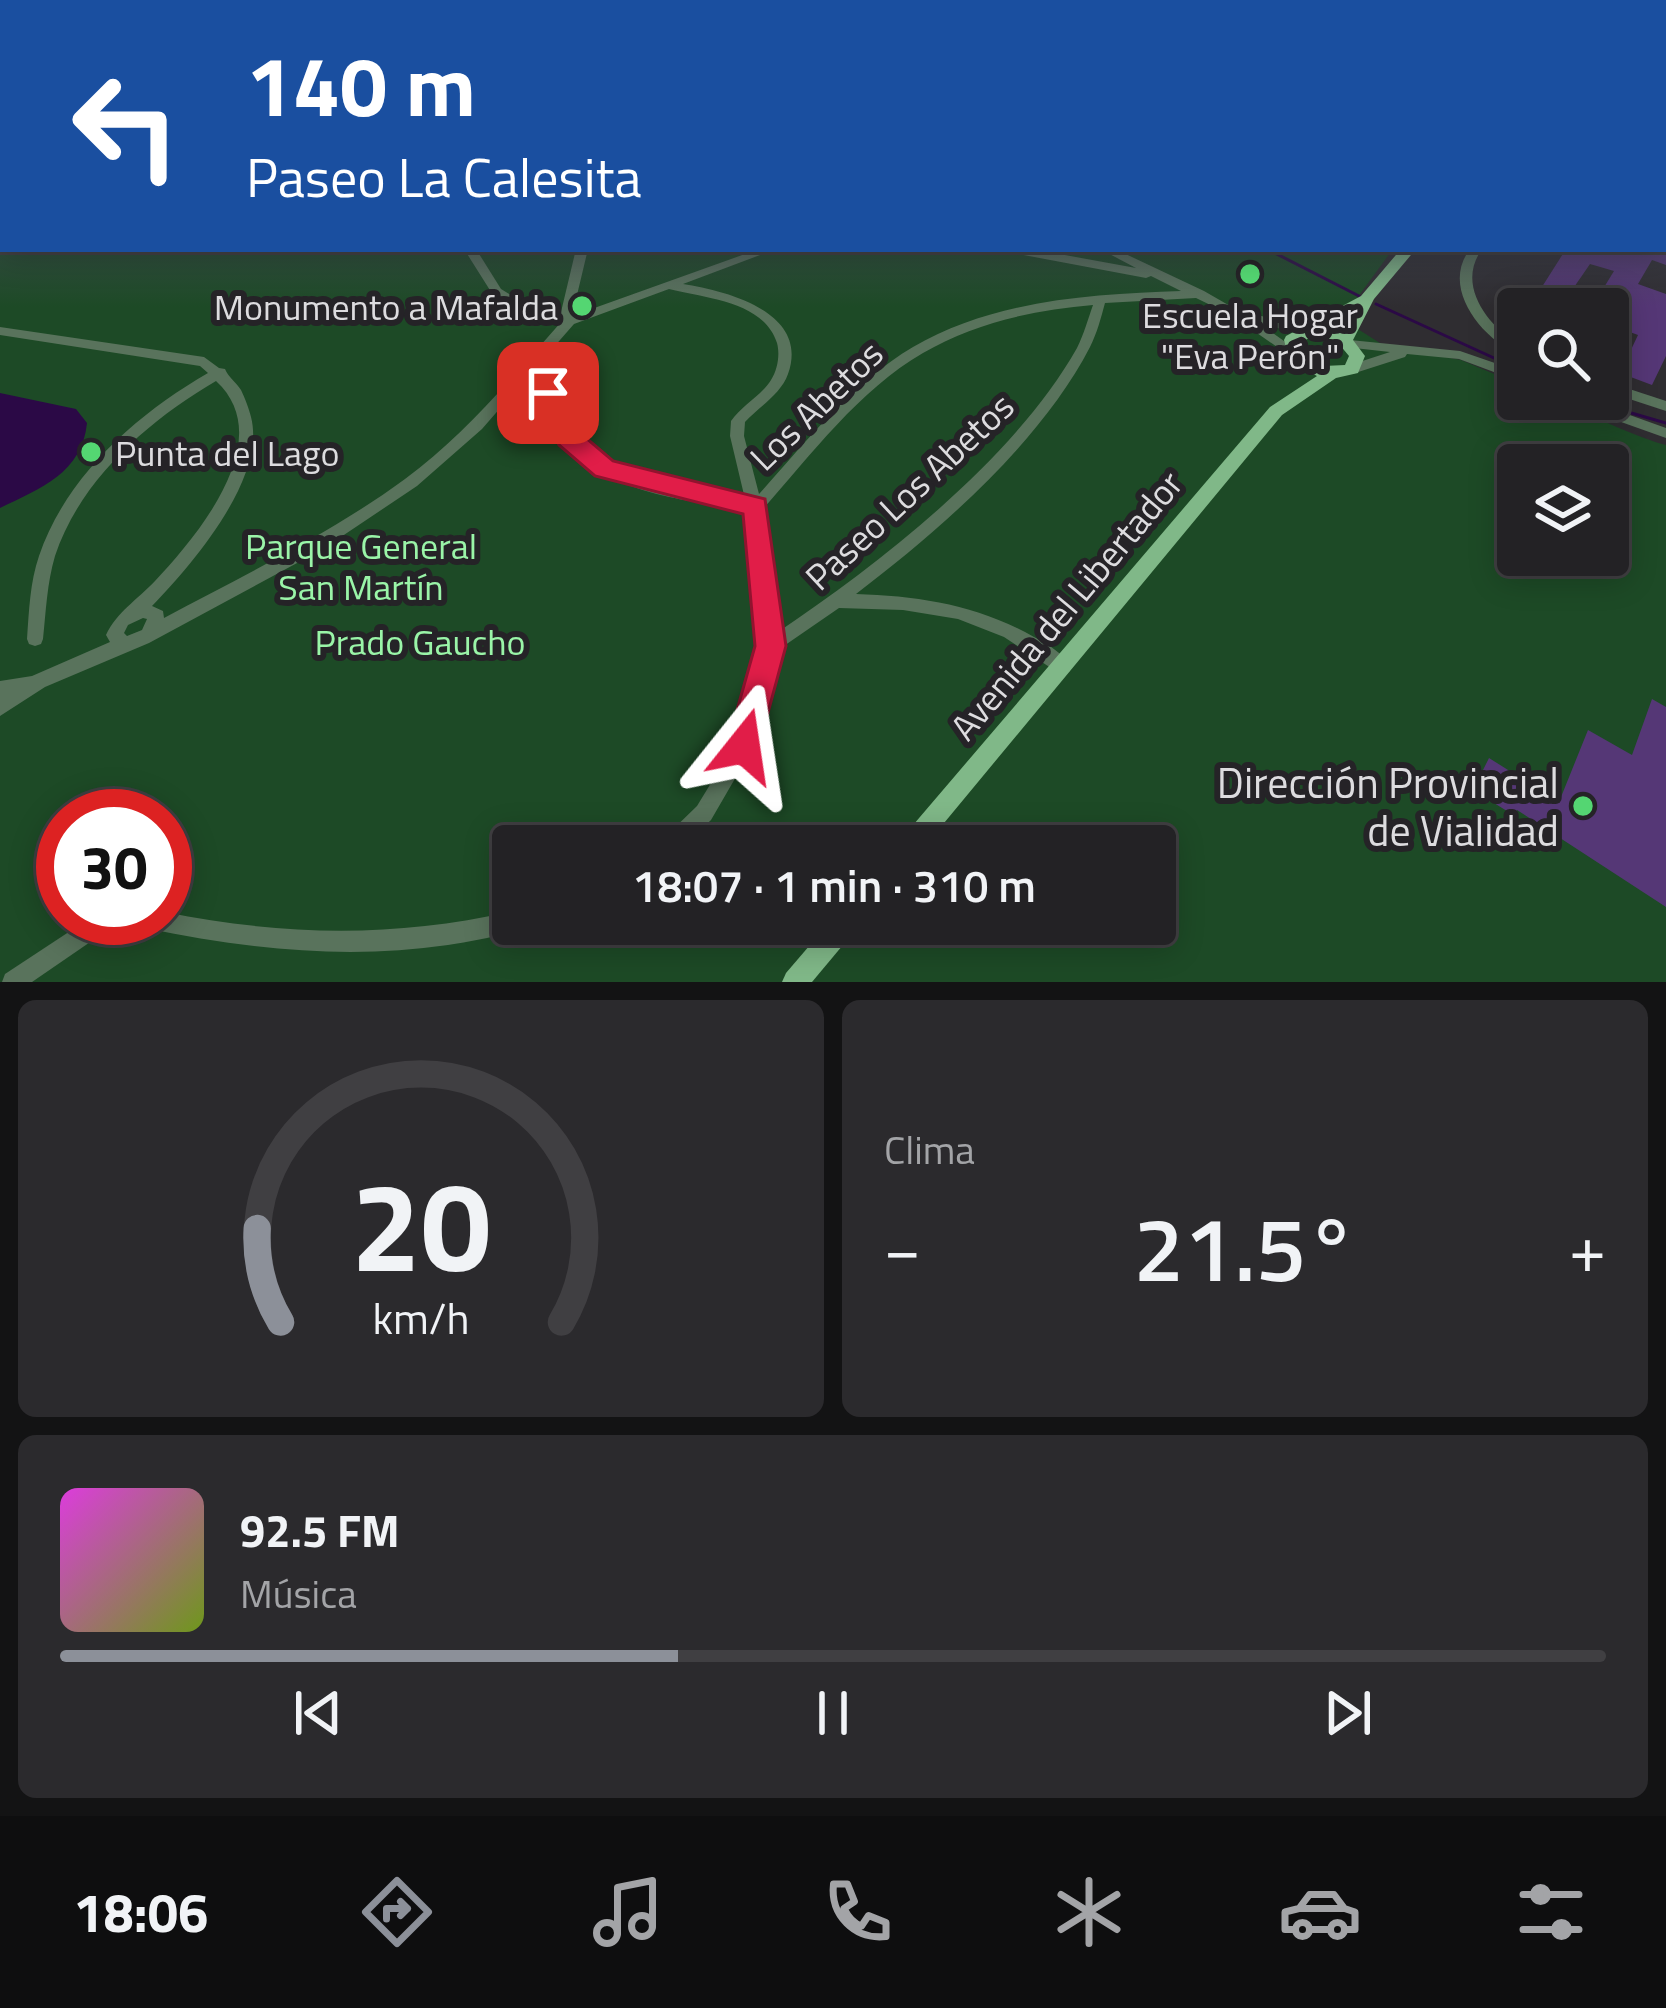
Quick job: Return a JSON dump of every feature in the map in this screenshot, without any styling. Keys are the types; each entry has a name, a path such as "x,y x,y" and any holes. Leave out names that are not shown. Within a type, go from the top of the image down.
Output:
{"main road":[{"path":"1347,342 1368,297 1406,252"},
{"path":"1310,331 1368,297"},
{"path":"1295,356 1331,374 1352,369 1357,356 1347,342 1310,331"},
{"name":"Avenida del Libertador","path":"1276,411 1295,356 1292,340 1310,331"},
{"name":"Avenida del Libertador","path":"928,825 1276,411 1331,374"},
{"path":"795,982 826,945"}],"street":[{"path":"472,252 497,292 515,303 571,315 674,287 762,252"},
{"path":"0,708 119,637 224,592 317,544 412,482 477,425 571,315 582,252"},
{"path":"1029,252 1165,278"},
{"path":"1112,252 1235,312 1295,356"},
{"path":"1474,252 1467,261 1468,299 1497,337"},
{"path":"674,287 728,296 752,306 779,337 785,356 782,373 738,421 737,436 756,507 771,646 744,746 704,813 692,825"},
{"name":"Los Abetos","path":"756,507 884,373 920,348 957,331 1101,298 1200,294"},
{"name":"Paseo Los Abetos","path":"771,646 840,601 975,481 1046,406 1085,346 1101,298"},
{"path":"1235,312 1310,331"},
{"path":"0,332 176,355 220,372 242,410 246,448 224,504 174,574 135,612 119,637"},
{"path":"1347,342 1460,355 1497,368"},
{"path":"1352,369 1408,351"},
{"path":"539,355 556,417 584,456 627,478 756,507"},
{"path":"35,639 50,547 74,503 133,436 170,404 220,372"},
{"path":"1629,394 1666,406"},
{"path":"1628,420 1666,434"},
{"path":"154,621 174,574"},
{"path":"840,601 964,611 1022,634 1063,666"},
{"path":"135,612 154,621"},
{"path":"0,689 39,681"},
{"path":"192,925 297,942 397,940 492,924"},
{"path":"13,982 68,945"}],"green space":[{"name":"Parque General San Martín","path":"0,252 1391,252 1355,301 1350,324 1383,345 1461,360 1497,375 1497,420 1600,420 1666,445 1666,982 0,982"}],"shaded area":[{"path":"0,393 76,409 87,423 84,440 68,467 44,486 0,508"}],"building":[{"path":"1564,252 1666,254 1666,265 1652,260 1638,284 1666,294 1666,356 1652,385 1629,376 1629,354 1638,335 1629,332 1629,288 1604,288 1614,271 1590,264 1573,288 1541,288"},
{"name":"Dirección Provincial de Vialidad","path":"1652,699 1666,707 1666,907 1517,810 1515,816 1473,790 1489,758 1559,802 1588,730 1632,755"}],"waterway":[{"path":"1273,252 1359,296"},
{"path":"1376,304 1497,359"},
{"path":"1629,412 1666,423"}],"place":[{"name":"Escuela Hogar \"Eva Perón\"","path":"1250,274"},
{"name":"Monumento a Mafalda","path":"582,306"},
{"name":"Punta del Lago","path":"91,452"},
{"name":"Dirección Provincial de Vialidad","path":"1583,806"}],"route":[{"path":"548,393 568,438 605,469 756,507 771,646 744,746"}],"park label":[{"name":"Prado Gaucho","path":"420,641"}]}
